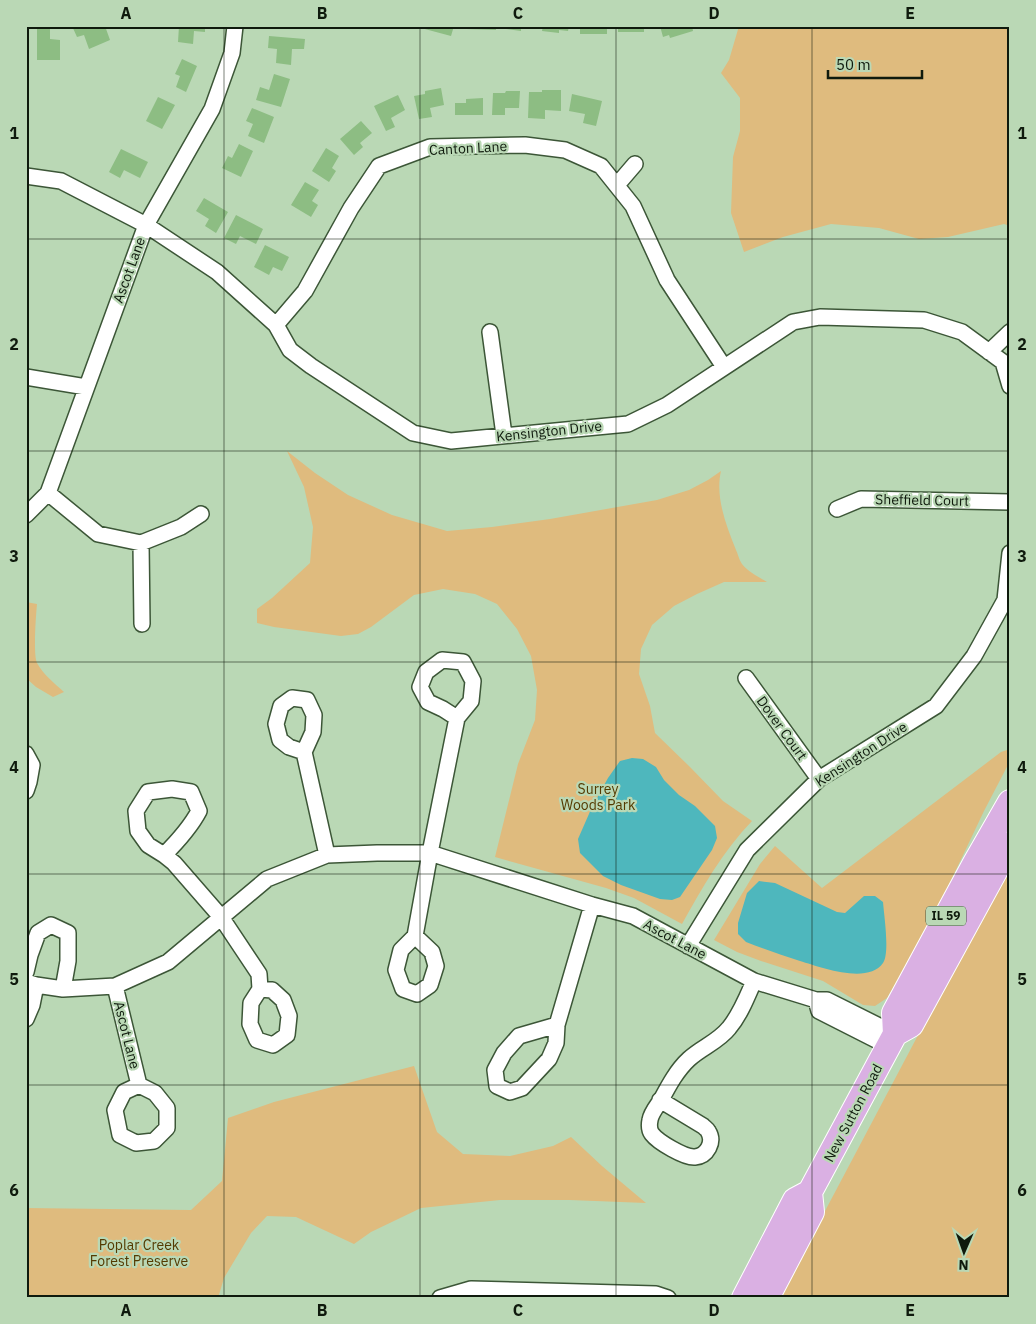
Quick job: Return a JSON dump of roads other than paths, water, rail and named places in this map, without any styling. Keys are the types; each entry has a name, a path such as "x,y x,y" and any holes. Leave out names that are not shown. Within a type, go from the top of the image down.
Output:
{"main road":[{"name":"New Sutton Road","path":"892,1040 894,1012 974,863 1010,802"},
{"name":"New Sutton Road","path":"744,1298 795,1200 810,1192 892,1040 911,1025 1010,844"},
{"name":"New Sutton Road","path":"767,1298 812,1212 810,1192"}],"street":[{"name":"Ascot Lane","path":"26,515 48,494 146,224 212,109 232,53 235,26"},
{"name":"Canton Lane","path":"276,325 305,291 351,208 380,166 430,147 524,145 565,150 601,166 633,206 667,280 724,367"},
{"path":"616,185 635,164"},
{"name":"Kensington Drive","path":"26,176 62,181 146,224 217,272 276,325 290,350 304,361 413,433 451,441 628,424 667,405 792,322 820,318 924,320 962,332 1003,362 1010,386"},
{"path":"490,332 504,435"},
{"path":"989,352 1010,332"},
{"path":"26,377 86,387"},
{"path":"48,494 98,534 141,543 181,527 201,514"},
{"name":"Sheffield Court","path":"837,508 861,499 1010,502"},
{"path":"141,543 142,624"},
{"name":"Kensington Drive","path":"688,946 748,850 819,779 936,706 974,656 1005,600 1010,553"},
{"name":"Dover Court","path":"746,678 819,779"},
{"path":"415,936 457,718"},
{"path":"304,752 327,855"},
{"path":"26,754 32,765 26,791"},
{"path":"164,855 191,826 199,811 192,792 172,789 148,792 136,811 138,831 148,845 174,863 221,917 259,974 260,989"},
{"name":"Ascot Lane","path":"26,1019 32,1005 31,984 63,989 114,986 168,962 268,879 327,855 430,853 592,905 633,916 754,981 816,1000 827,1000 892,1040"},
{"path":"557,1025 519,1036 504,1053 495,1070 497,1086 510,1092 522,1088 549,1060 556,1043 557,1025 592,905"},
{"path":"26,972 38,933 51,925 68,934 68,961 63,989"},
{"path":"660,1100 672,1080 690,1058 717,1040 729,1028 738,1015 754,981"},
{"name":"Ascot Lane","path":"114,986 139,1085"},
{"path":"445,1297 471,1289 656,1294 668,1298"}],"water":[{"path":"632,758 643,759 656,767 664,780 679,795 695,806 715,826 717,838 712,850 680,897 672,900 660,899 621,885 603,876 580,853 578,839 592,807 620,761"},
{"path":"759,881 775,883 837,912 845,913 864,896 875,896 883,902 886,951 883,963 867,973 843,973 800,961 746,942 738,934 738,923 747,893"}],"park label":[{"name":"Surrey Woods Park","path":"598,798"},
{"name":"Poplar Creek Forest Preserve","path":"139,1254"}]}
